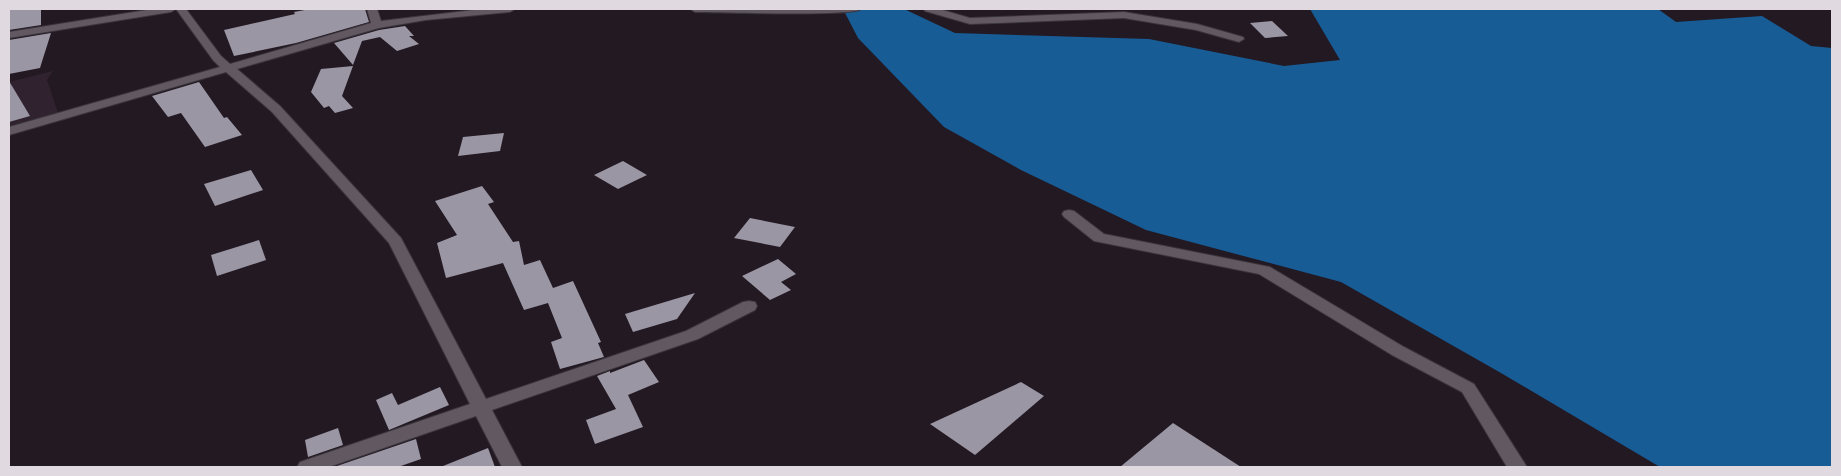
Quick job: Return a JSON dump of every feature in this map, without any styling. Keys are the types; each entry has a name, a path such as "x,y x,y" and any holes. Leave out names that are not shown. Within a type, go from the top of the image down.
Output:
{"street":[{"path":"9,35 171,9"},
{"path":"181,9 217,58 276,109 396,241 512,467"},
{"path":"372,9 377,25"},
{"path":"9,131 377,25 402,20 510,9"},
{"path":"695,9 856,9"},
{"path":"929,9 970,21 1124,15 1196,27 1239,39"},
{"path":"1069,214 1099,238 1264,270 1398,351 1468,388 1517,467"},
{"path":"307,467 692,335 749,306"}],"shaded area":[{"path":"53,71 47,80 58,113 9,126 9,82"}],"water":[{"path":"843,9 904,9 955,33 1149,39 1284,66 1340,60 1310,9 1658,9 1676,22 1762,16 1811,46 1832,48 1832,467 1660,467 1501,373 1341,282 1146,230 1021,170 944,127 858,38"}],"building":[{"path":"9,9 41,9 41,25 9,30"},
{"path":"310,9 365,9 369,22 296,43 234,56 224,30"},
{"path":"1272,21 1288,36 1265,38 1250,23"},
{"path":"405,26 414,36 409,36 419,44 397,51 380,37 362,41 353,65 334,43 379,30"},
{"path":"51,33 40,68 9,74 9,40"},
{"path":"353,66 342,96 353,108 335,113 329,106 324,108 311,92 321,69"},
{"path":"9,81 30,116 9,122"},
{"path":"199,82 224,118 227,117 242,135 205,147 181,113 168,117 152,96"},
{"path":"504,133 500,151 458,156 463,137"},
{"path":"623,161 647,175 618,189 594,175"},
{"path":"251,170 263,190 215,206 204,184"},
{"path":"482,186 494,202 488,204 513,242 519,241 524,265 540,260 553,288 573,281 601,342 598,343 604,357 560,369 551,342 562,338 548,303 524,310 503,263 446,278 437,243 457,235 435,201"},
{"path":"750,218 795,227 780,247 734,238"},
{"path":"259,240 266,260 217,276 211,255"},
{"path":"778,259 796,274 781,282 791,290 770,300 742,276"},
{"path":"695,293 677,319 633,332 625,314"},
{"path":"644,360 659,382 628,395 643,427 595,444 586,420 616,409 597,376"},
{"path":"1021,382 1044,396 975,455 930,424"},
{"path":"440,387 449,405 389,430 376,400 392,393 398,405"},
{"path":"1173,423 1241,467 1120,467"},
{"path":"338,428 343,445 308,457 305,440"},
{"path":"416,439 421,459 398,467 334,467"},
{"path":"488,448 495,467 443,467 443,466"}]}
